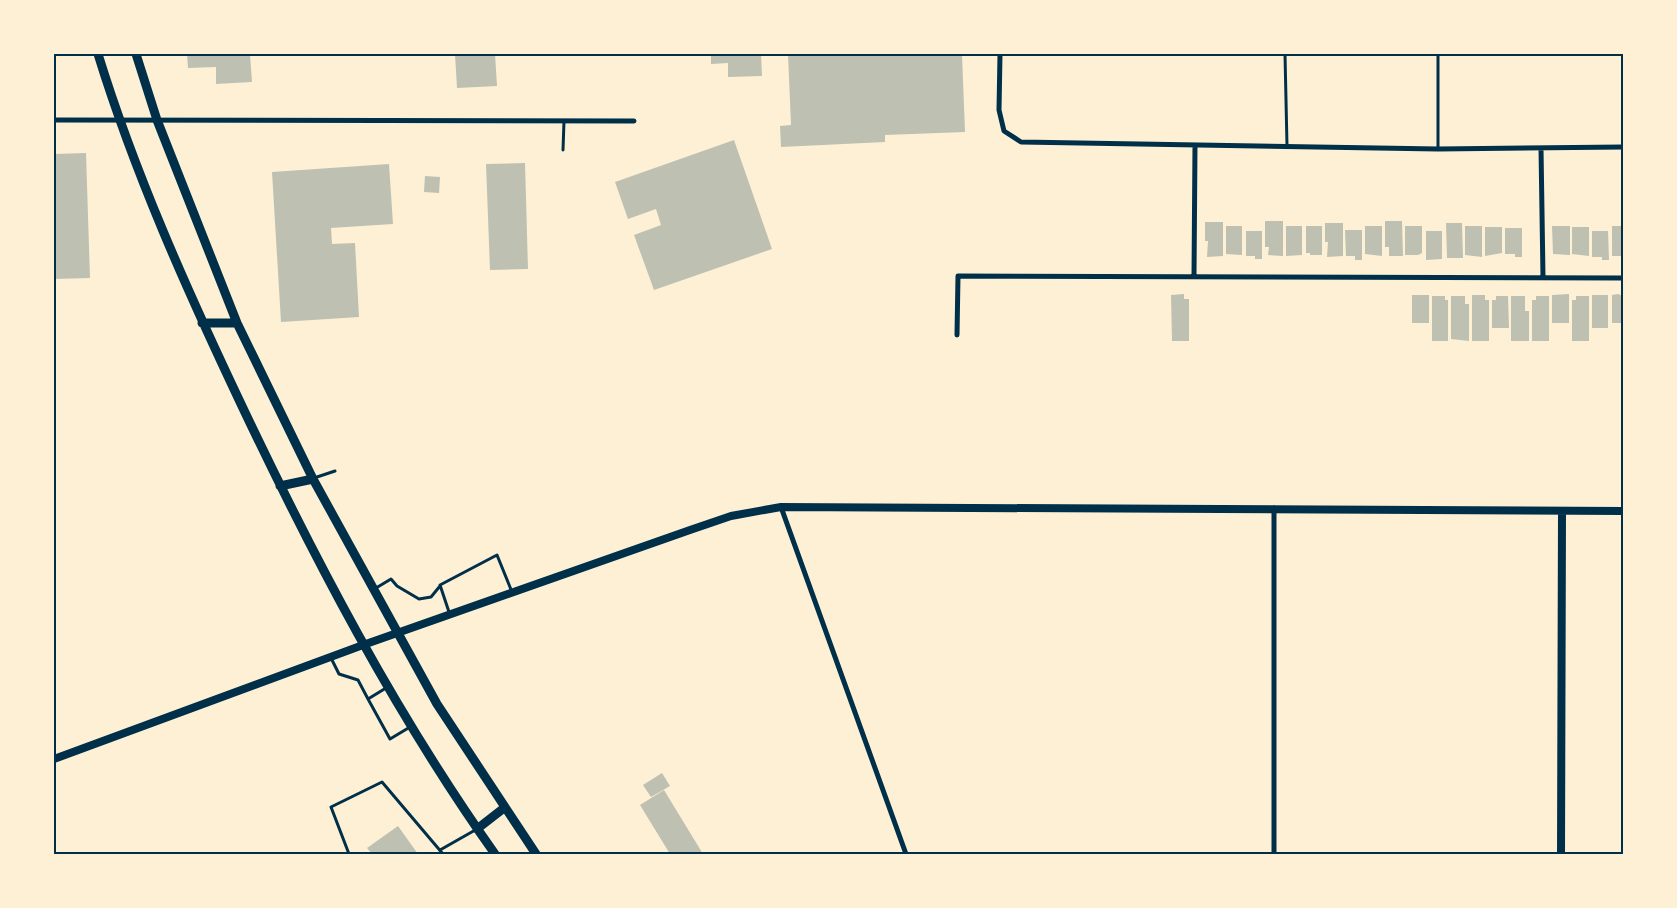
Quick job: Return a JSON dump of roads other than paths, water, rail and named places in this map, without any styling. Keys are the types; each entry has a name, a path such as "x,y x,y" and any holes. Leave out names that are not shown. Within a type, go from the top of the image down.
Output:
{"main road":[{"path":"98,54 118,120 202,322 280,486 363,645 388,688 411,727 495,854"},
{"path":"136,54 157,120 237,323 313,479 437,704 536,854"},
{"path":"202,322 237,323"},
{"path":"280,486 313,479"},
{"path":"477,828 504,808"}],"street":[{"path":"1000,54 999,110 1004,131 1022,142 1438,149 1623,147"},
{"path":"54,120 634,121"},
{"path":"1194,145 1194,277"},
{"path":"1541,148 1543,277"},
{"path":"957,335 958,276 1623,278"},
{"path":"780,507 906,854"},
{"path":"54,759 363,645 731,516 780,507 1623,511"},
{"path":"1274,508 1274,854"},
{"path":"1561,854 1562,512"}],"lane":[{"path":"1285,54 1286,146"},
{"path":"1438,54 1438,149"},
{"path":"563,150 564,121"},
{"path":"313,479 335,471"},
{"path":"374,589 391,579 397,586 419,600 431,597 440,586 498,554 512,593"},
{"path":"440,586 450,614"},
{"path":"331,657 340,674 358,680 390,740 411,727"},
{"path":"368,699 388,688"},
{"path":"349,854 331,806 382,782 443,854"},
{"path":"440,850 477,828"}]}
